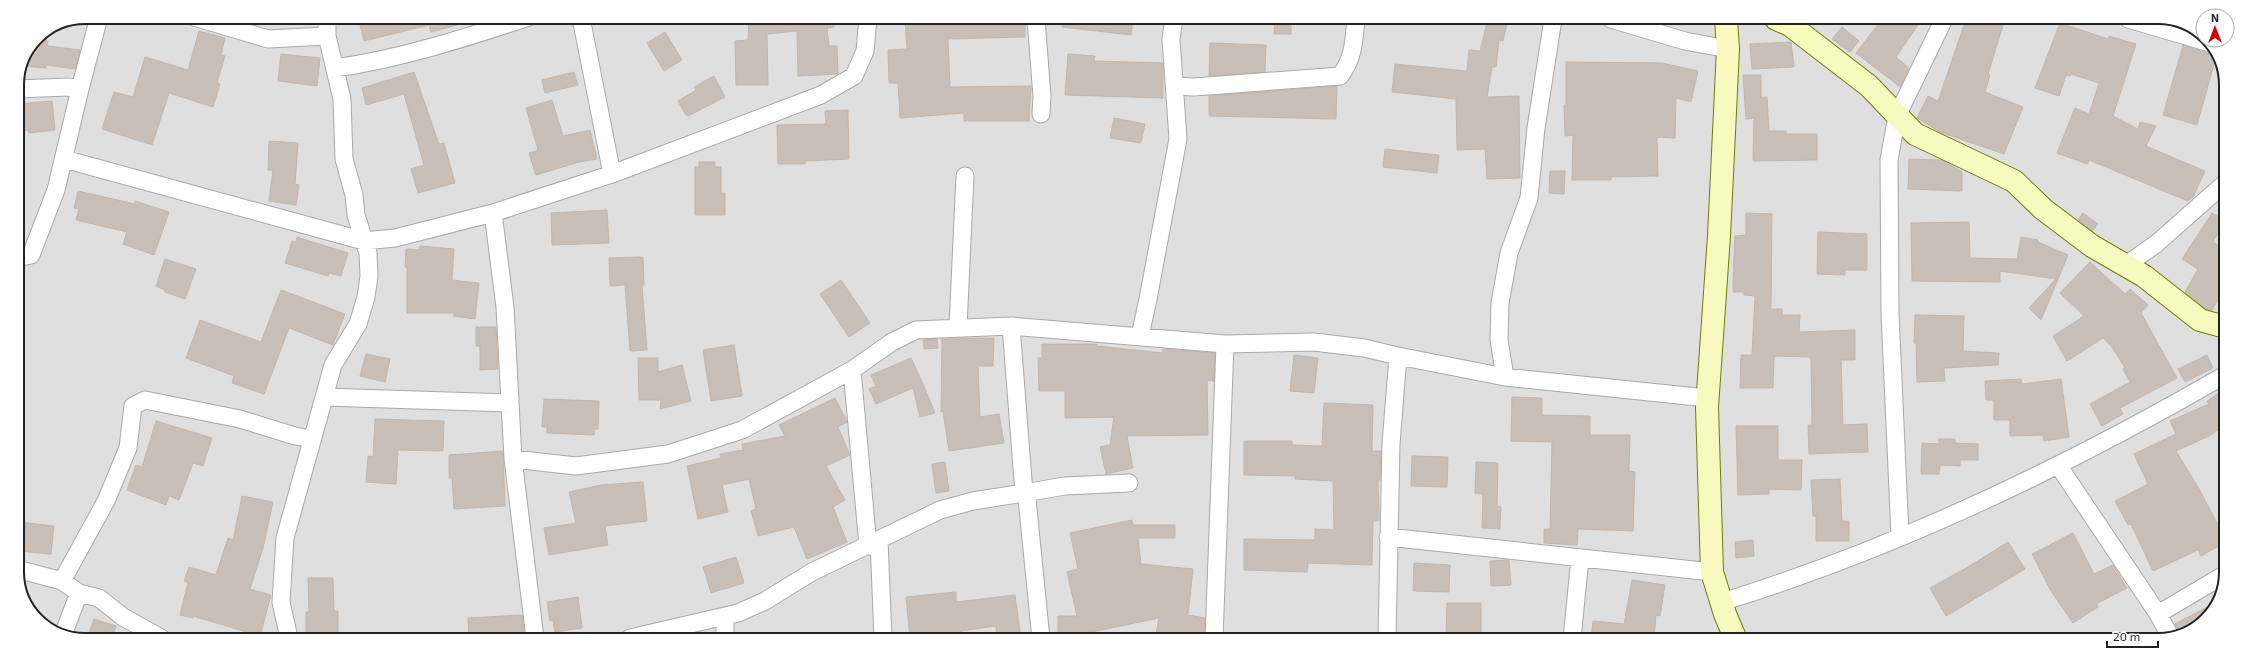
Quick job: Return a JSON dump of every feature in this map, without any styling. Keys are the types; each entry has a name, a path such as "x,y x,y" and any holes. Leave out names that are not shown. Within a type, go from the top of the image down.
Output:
{"street":[{"path":"24,256 31,255 56,190 97,24"},
{"path":"217,24 268,40 327,36"},
{"path":"287,633 281,602 285,538 333,365 348,343 358,324 366,297 368,253 344,159 342,99 327,36 327,24"},
{"path":"334,68 366,64 510,24"},
{"path":"582,24 612,174"},
{"path":"64,158 364,241 395,238 492,213 612,174 836,88 854,76 865,51 867,24"},
{"path":"1036,24 1042,97 1040,114"},
{"path":"1140,336 1178,139 1171,39 1173,24"},
{"path":"1175,86 1194,87 1340,76 1348,66 1354,46 1356,24"},
{"path":"1505,377 1498,340 1500,303 1509,253 1529,198 1536,128 1552,24"},
{"path":"1628,24 1685,41 1728,49"},
{"path":"1726,24 1728,49 1719,236 1707,398 1712,572 1733,633"},
{"path":"1788,24 1869,86 1915,134 2014,182 2043,209 2092,246 2144,276 2200,320 2219,325"},
{"path":"1900,536 1889,280 1889,160 1897,116 1942,24"},
{"path":"2145,24 2195,39"},
{"path":"24,89 68,87 80,89"},
{"path":"958,326 965,176"},
{"path":"2126,266 2156,244 2219,188"},
{"path":"492,213 504,307 513,459 535,633"},
{"path":"513,459 576,466 668,454 742,430 852,370 892,342 916,330 958,326 1012,326 1225,344 1314,342 1364,348 1505,377 1707,398"},
{"path":"1012,326 1024,493 1027,499 1041,633"},
{"path":"1214,633 1225,344"},
{"path":"1387,633 1391,444 1398,356"},
{"path":"852,370 874,543 882,633"},
{"path":"1722,602 1771,587 1900,536 2004,492 2058,465 2219,378"},
{"path":"324,397 509,403"},
{"path":"62,580 106,501 126,454 133,406 145,400 240,419 295,436 312,439"},
{"path":"2058,465 2158,614 2168,632"},
{"path":"652,633 738,613 765,601 812,572 940,510 973,501 1024,493 1042,488 1129,483"},
{"path":"1388,537 1712,572"},
{"path":"1573,633 1580,558"},
{"path":"24,571 62,580 79,593 99,598 123,617 152,633"},
{"path":"2158,614 2218,578"},
{"path":"65,629 79,593"},
{"path":"724,633 725,616"}],"shaded area":[{"path":"85,24 2158,24 2174,26 2185,30 2195,36 2195,48 2206,48 2211,54 2217,69 2219,81 2219,572 2217,588 2209,606 2189,625 2178,630 2158,633 85,633 69,631 51,623 32,603 27,592 24,576 24,85 25,73 34,51 51,34 73,25"}],"building":[{"path":"360,24 461,24 431,32 429,25 364,41"},
{"path":"749,24 834,24 834,27 827,28 829,46 837,46 838,74 798,76 797,31 767,34 768,85 736,85 735,41 748,40"},
{"path":"905,24 1025,24 1025,37 948,39 950,87 1031,86 1029,121 964,121 964,113 900,118 898,83 889,83 888,50 907,49"},
{"path":"1062,24 1132,24 1131,35 1062,27"},
{"path":"1275,24 1291,24 1291,34 1274,34"},
{"path":"1487,24 1507,24 1503,41 1499,40 1496,67 1492,67 1487,97 1519,96 1520,178 1487,179 1485,149 1457,150 1456,99 1392,92 1395,64 1467,71 1469,50 1480,51"},
{"path":"1878,24 1919,24 1896,57 1909,68 1900,87 1856,53"},
{"path":"1964,24 2003,24 1988,74 1990,75 1985,92 2023,107 2004,154 1940,132 1917,118 1928,96 1938,101"},
{"path":"2060,24 2108,39 2109,36 2136,44 2113,116 2138,129 2140,122 2156,126 2146,146 2205,171 2193,197 2188,201 2089,160 2087,164 2057,153 2075,108 2089,114 2099,83 2071,74 2070,76 2066,75 2059,96 2035,88"},
{"path":"1842,27 1859,41 1850,52 1832,39"},
{"path":"199,31 225,38 221,55 225,56 217,83 220,84 213,107 169,93 152,145 102,129 114,92 133,97 145,57 188,70"},
{"path":"665,32 682,60 664,71 647,43"},
{"path":"44,41 48,41 47,46 80,50 75,69 46,65 46,68 27,67 34,51"},
{"path":"1791,42 1794,67 1752,69 1750,44"},
{"path":"1210,43 1266,45 1265,72 1209,76"},
{"path":"2183,45 2210,53 2214,63 2197,125 2163,115"},
{"path":"281,54 320,58 317,86 278,81"},
{"path":"1068,54 1095,56 1094,61 1163,63 1163,98 1065,95"},
{"path":"1566,62 1662,63 1698,71 1691,102 1676,98 1675,138 1657,137 1658,176 1611,177 1611,180 1572,180 1573,135 1565,136 1564,105 1566,105"},
{"path":"414,72 439,144 444,143 455,183 418,193 411,169 424,165 404,94 366,105 362,88"},
{"path":"574,72 578,85 545,93 542,80"},
{"path":"1743,75 1761,75 1761,98 1767,97 1769,131 1786,131 1786,134 1817,134 1817,160 1753,161 1754,118 1746,119"},
{"path":"714,76 725,97 688,116 685,114 678,101 696,90 694,87"},
{"path":"1337,86 1336,119 1209,116 1209,96"},
{"path":"552,100 563,136 590,130 597,159 579,162 536,175 529,153 538,150 526,108"},
{"path":"52,101 55,130 29,133 28,130 24,130 24,103"},
{"path":"848,110 849,159 805,161 805,164 778,164 777,125 826,124 825,111"},
{"path":"1114,118 1145,124 1141,143 1110,138"},
{"path":"269,141 298,143 295,184 299,185 296,205 269,201 273,170 268,170"},
{"path":"1385,149 1439,155 1437,173 1383,167"},
{"path":"1909,159 1941,160 1954,167 1962,172 1962,191 1908,189"},
{"path":"699,162 715,162 715,167 721,167 721,193 725,193 725,215 695,215 695,167 699,167"},
{"path":"1550,171 1565,171 1564,194 1549,193"},
{"path":"78,191 135,204 135,201 169,212 154,255 123,244 127,232 76,220 79,209 74,208"},
{"path":"607,210 609,243 552,245 551,213"},
{"path":"1746,213 1772,214 1771,309 1782,309 1782,315 1800,315 1799,332 1855,330 1855,360 1841,360 1843,425 1867,424 1868,452 1809,454 1808,425 1812,425 1811,357 1774,356 1773,388 1740,388 1741,355 1752,355 1755,296 1744,295 1744,292 1733,292 1735,236 1746,235"},
{"path":"2083,213 2098,224 2092,231 2078,220"},
{"path":"2212,213 2219,217 2219,232 2213,242 2219,246 2219,298 2212,310 2206,309 2185,292 2198,269 2182,259"},
{"path":"1969,222 1970,258 2017,259 2021,237 2038,240 2038,242 2068,255 2041,320 2029,308 2056,279 2000,271 2000,282 1912,281 1911,223"},
{"path":"1818,232 1867,234 1867,270 1845,270 1845,275 1817,274"},
{"path":"297,237 348,253 341,276 329,273 328,276 285,263 292,241 296,243"},
{"path":"420,246 454,249 452,280 479,283 475,319 454,316 454,313 407,313 407,267 405,267 406,249 419,250"},
{"path":"643,257 644,285 642,285 647,350 630,351 625,285 610,286 609,258"},
{"path":"165,259 196,269 185,299 165,292 165,290 156,286"},
{"path":"2090,262 2125,294 2130,289 2148,305 2141,313 2177,378 2120,408 2123,414 2102,426 2090,404 2130,382 2123,369 2125,368 2112,347 2103,338 2067,361 2053,336 2084,316 2060,293"},
{"path":"841,280 870,323 849,337 820,294"},
{"path":"281,290 345,314 333,345 289,328 264,394 232,383 234,376 186,358 200,320 261,342"},
{"path":"1915,315 1964,316 1963,351 1999,353 1998,365 1944,368 1945,381 1917,382 1916,343 1914,343"},
{"path":"476,327 496,327 498,369 480,370 480,346 476,346"},
{"path":"994,338 993,366 978,366 980,417 999,414 1004,443 949,451 943,411 941,412 942,339"},
{"path":"937,339 938,348 924,349 923,340"},
{"path":"1042,344 1097,344 1097,346 1163,353 1163,349 1215,353 1214,381 1207,380 1208,435 1127,436 1133,468 1106,474 1100,447 1110,445 1114,417 1065,418 1065,391 1039,391 1038,358 1042,358"},
{"path":"734,345 742,396 711,401 703,350"},
{"path":"366,354 390,359 385,382 360,376"},
{"path":"1294,355 1318,358 1314,393 1290,391"},
{"path":"2207,355 2213,368 2185,382 2178,369"},
{"path":"638,358 658,358 658,372 682,365 691,401 660,409 661,400 639,400"},
{"path":"911,358 935,413 920,417 913,388 876,404 869,389 876,386 871,375"},
{"path":"2021,379 2022,384 2061,379 2069,437 2044,441 2043,435 2010,436 2010,420 1994,420 1994,400 1986,400 1985,381"},
{"path":"2219,393 2219,429 2209,436 2176,451 2199,489 2219,527 2219,546 2201,556 2198,550 2153,571 2131,524 2128,525 2115,501 2148,484 2134,454 2176,434 2170,421 2209,404 2207,401"},
{"path":"1512,397 1542,398 1542,415 1590,416 1590,435 1630,435 1629,471 1635,472 1633,531 1578,529 1577,545 1544,543 1544,529 1550,529 1552,442 1511,441"},
{"path":"835,398 847,422 838,427 850,455 826,466 845,500 833,507 847,542 807,559 794,527 758,536 751,511 756,509 749,479 722,485 728,512 698,519 687,466 721,458 720,454 743,450 742,444 785,436 779,425"},
{"path":"544,399 599,401 598,429 594,429 594,435 547,433 547,427 542,427"},
{"path":"1324,403 1373,405 1372,451 1381,451 1380,480 1378,480 1379,521 1373,521 1372,565 1308,563 1307,572 1244,570 1244,539 1315,540 1315,529 1334,530 1333,481 1295,479 1295,476 1244,475 1244,441 1292,441 1292,445 1322,446"},
{"path":"375,419 444,421 443,451 398,450 396,484 366,482 368,456 373,457"},
{"path":"156,421 212,438 203,466 193,463 179,500 169,496 166,505 127,490 136,465 142,467"},
{"path":"1736,426 1778,426 1778,460 1802,460 1801,490 1769,489 1769,494 1738,495"},
{"path":"1939,439 1955,439 1955,443 1978,444 1978,460 1960,460 1960,466 1940,465 1939,474 1921,474 1922,443 1939,444"},
{"path":"503,451 505,506 454,509 452,478 449,478 449,455"},
{"path":"1412,456 1448,457 1447,487 1411,486"},
{"path":"945,462 949,491 936,493 932,464"},
{"path":"1476,462 1498,463 1497,506 1501,507 1500,529 1482,528 1483,494 1475,493"},
{"path":"1840,479 1842,521 1849,521 1849,541 1816,541 1816,516 1813,516 1811,480"},
{"path":"643,482 647,521 605,526 608,545 549,555 544,528 576,523 569,492 601,485"},
{"path":"242,496 273,502 263,548 250,589 271,595 261,633 250,633 193,616 193,618 180,615 188,582 184,581 189,567 216,575 228,538 233,540"},
{"path":"1132,520 1133,525 1175,525 1175,538 1138,538 1141,564 1193,569 1188,615 1205,618 1204,633 1156,633 1159,618 1087,633 1058,633 1058,616 1077,616 1067,572 1078,569 1070,533"},
{"path":"24,522 54,526 51,554 24,552"},
{"path":"2073,533 2094,574 2113,565 2127,588 2096,604 2098,607 2073,623 2051,591 2032,554"},
{"path":"1753,540 1754,556 1736,558 1735,542"},
{"path":"2008,542 2025,569 1946,616 1930,588 1968,567"},
{"path":"736,557 744,583 711,593 703,567"},
{"path":"1509,560 1511,585 1491,586 1490,561"},
{"path":"1414,563 1450,565 1449,592 1413,591"},
{"path":"308,578 333,578 334,611 338,611 338,633 306,633 306,612 309,612"},
{"path":"1632,580 1665,585 1660,616 1656,615 1654,633 1592,633 1593,621 1624,624"},
{"path":"956,592 956,602 1015,595 1020,633 997,633 996,626 961,631 961,633 909,633 906,597"},
{"path":"578,597 582,628 555,632 553,620 550,621 547,602"},
{"path":"1447,603 1481,603 1481,633 1446,633"},
{"path":"2209,606 2189,625 2178,630 2175,624"},
{"path":"522,615 524,633 469,633 468,618"},
{"path":"94,619 116,626 114,633 89,633"}]}
